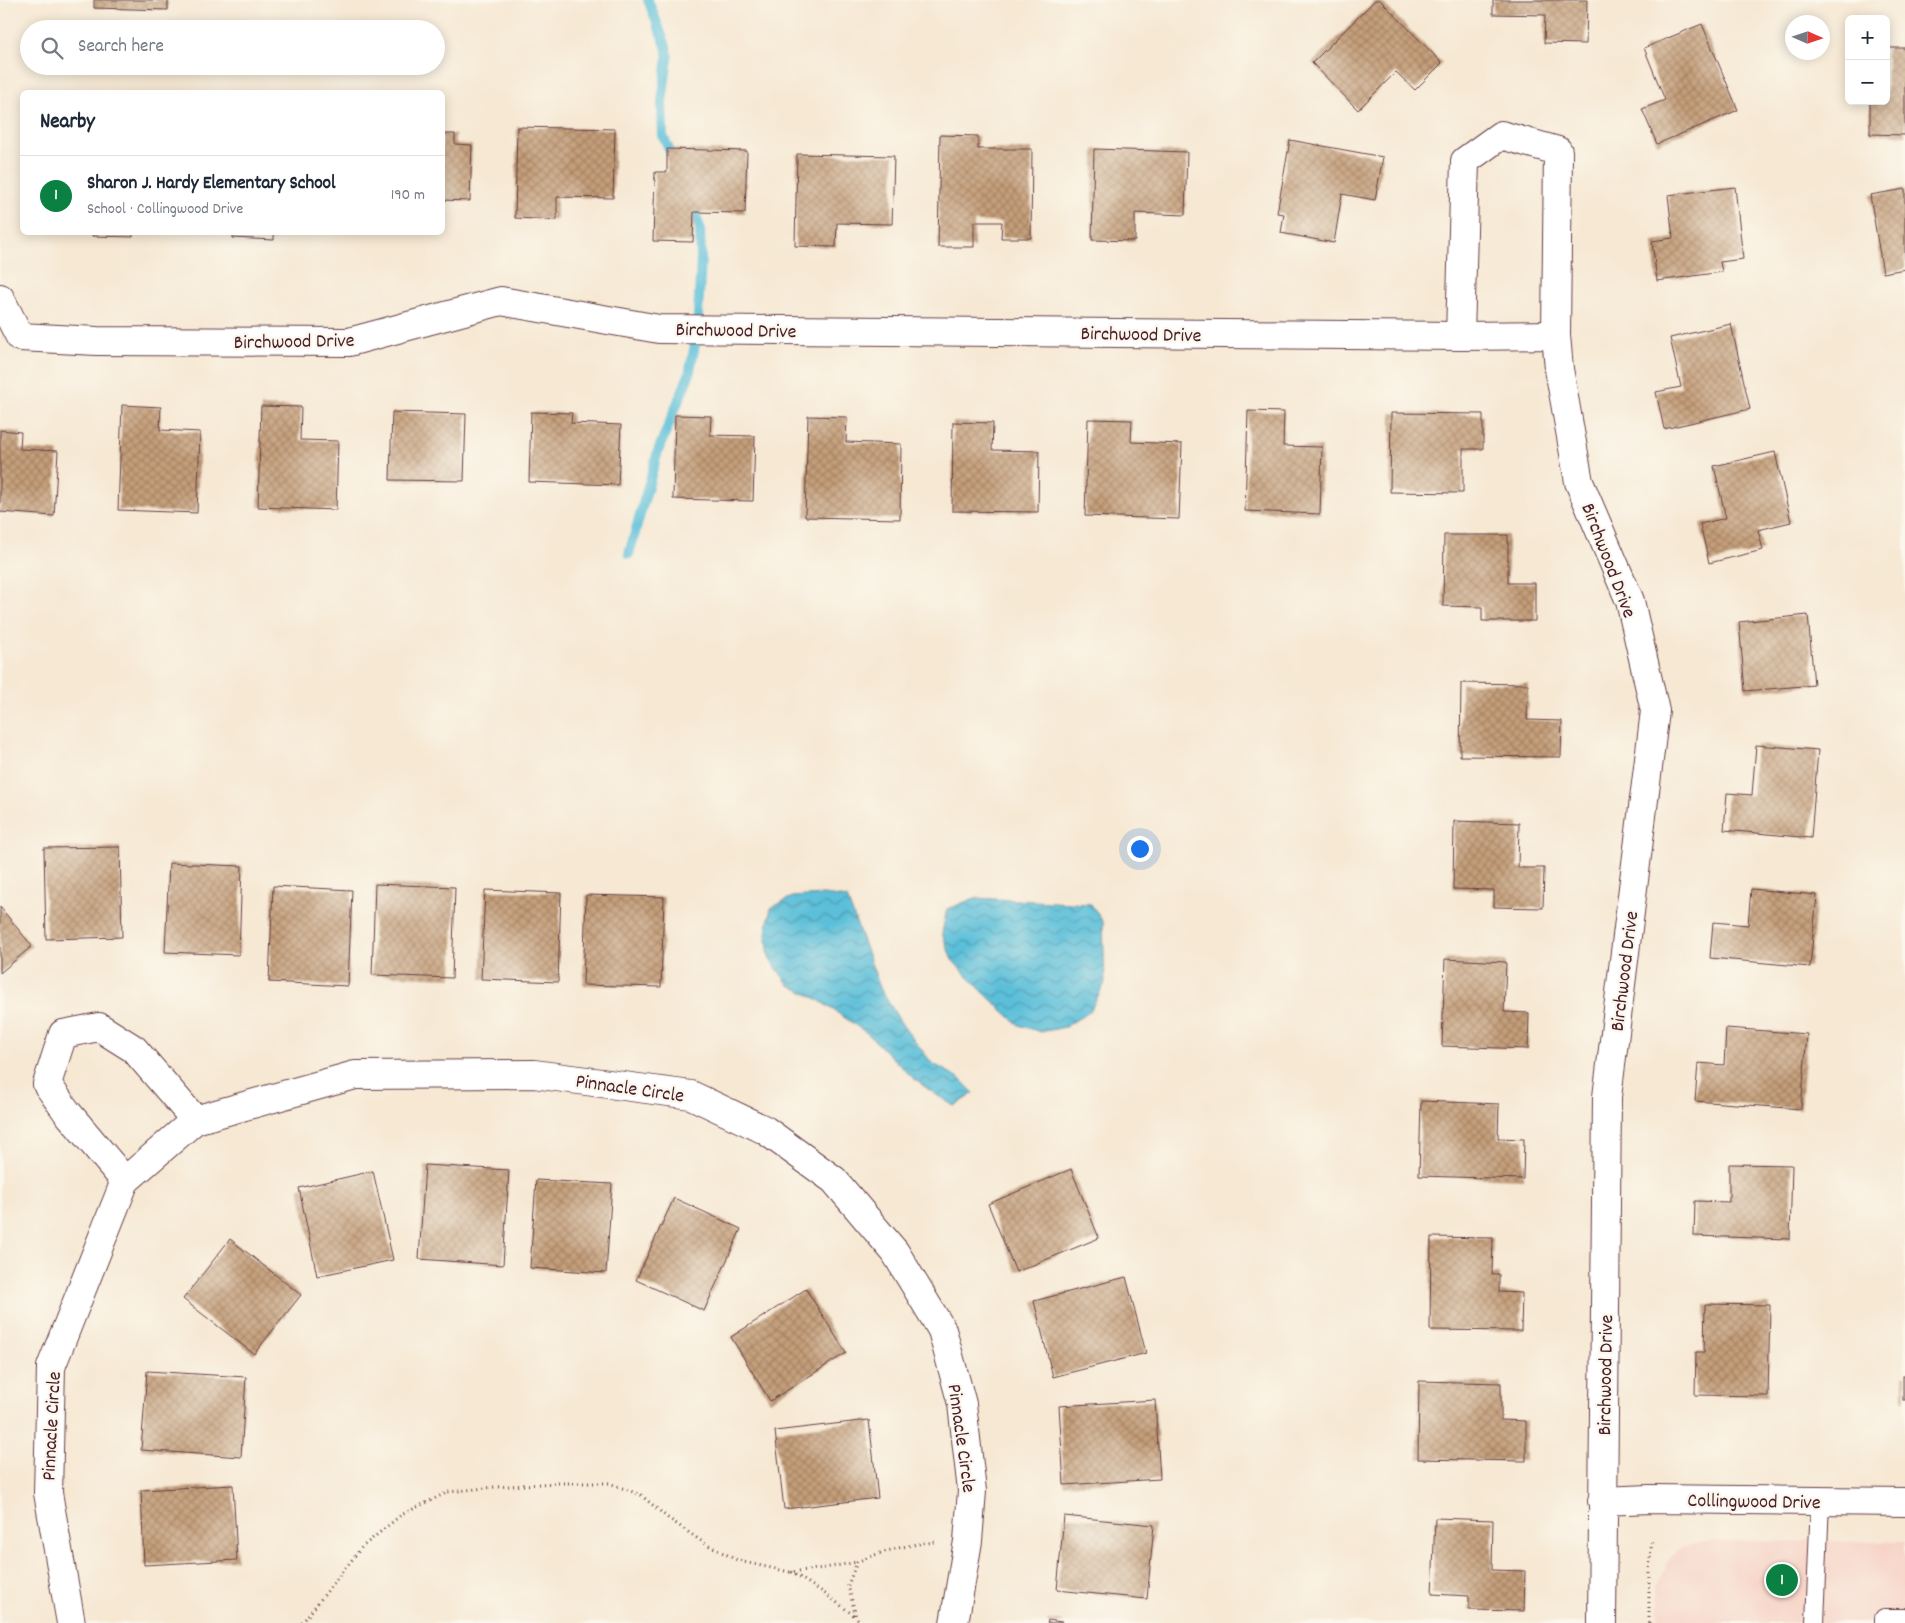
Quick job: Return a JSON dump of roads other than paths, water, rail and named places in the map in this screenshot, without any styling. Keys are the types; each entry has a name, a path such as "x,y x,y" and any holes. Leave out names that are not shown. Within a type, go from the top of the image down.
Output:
{"street":[{"name":"Birchwood Drive","path":"1460,336 1466,161 1501,135 1558,151 1556,335 1558,369 1579,482 1630,601 1655,711 1607,1097 1602,1623"},
{"name":"Birchwood Drive","path":"0,298 20,336 97,341 349,342 502,301 658,329 1460,336 1556,335"},
{"path":"125,1181 67,1112 47,1084 63,1034 99,1027 134,1049 195,1120"},
{"name":"Pinnacle Circle","path":"71,1623 48,1493 51,1367 125,1181 195,1120 355,1075 534,1074 690,1095 765,1130 834,1180 895,1252 942,1330 962,1404 972,1491 968,1541 954,1623"},
{"name":"Collingwood Drive","path":"1602,1501 1650,1499 1905,1502"}],"lane":[{"path":"1815,1623 1820,1501"},
{"path":"1884,1623 1884,1618 1905,1618"}],"water":[{"path":"823,895 847,898 881,990 903,1026 932,1063 959,1078 974,1093 954,1106 914,1079 867,1033 817,999 789,985 769,958 766,932 771,908 792,897"},
{"path":"975,898 1091,904 1103,922 1105,983 1090,1011 1065,1027 1041,1032 1019,1025 985,994 952,960 942,933 947,909"}],"waterway":[{"path":"648,0 666,46 668,57 662,102 663,136 675,162"},
{"path":"629,554 658,451 689,375 697,334 701,258 700,227 690,201"}],"place":[{"name":"Sharon J. Hardy Elementary School","path":"1782,1580"}]}
